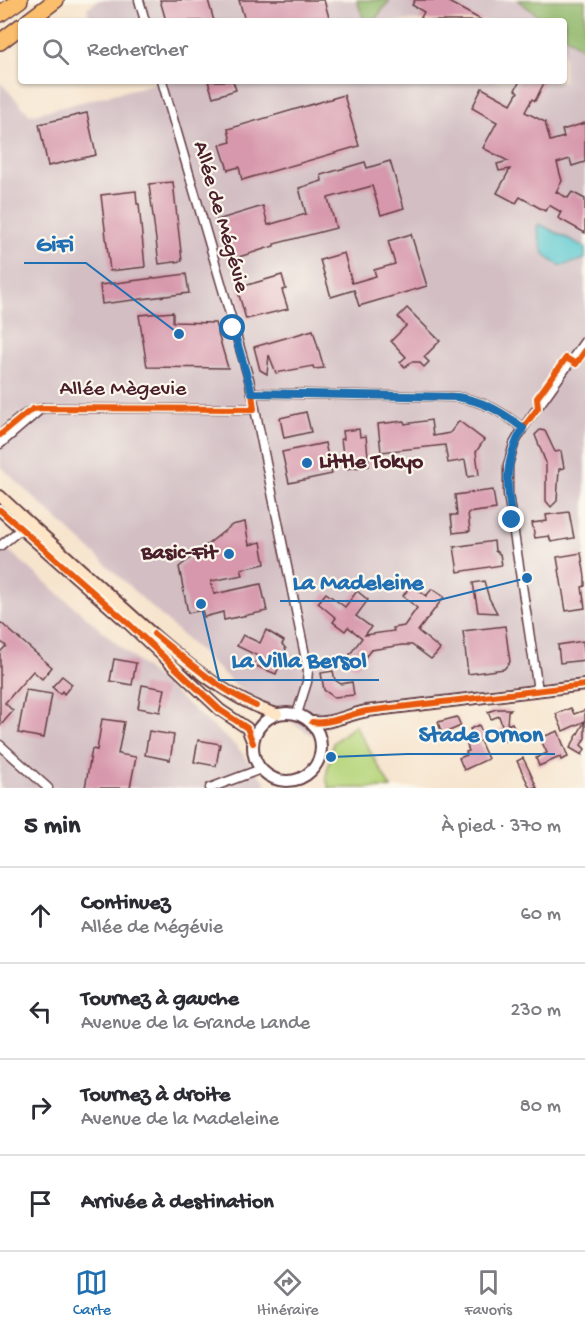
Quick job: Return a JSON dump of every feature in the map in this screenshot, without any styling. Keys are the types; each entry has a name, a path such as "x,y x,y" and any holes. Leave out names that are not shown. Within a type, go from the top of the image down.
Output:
{"highway":[{"path":"1,13 20,0"},
{"path":"32,18 56,0"},
{"path":"0,42 18,28"}],"main road":[{"path":"0,496 136,619 196,668 234,696 265,711 277,714"},
{"path":"0,510 129,624 220,710 248,728 253,743"}],"street":[{"path":"138,0 144,18"},
{"name":"Allée de Mégévie","path":"163,84 252,393 308,670 308,682 297,714"},
{"path":"538,690 507,483 508,465 523,428 585,341"},
{"path":"252,393 457,397 491,406 523,428"},
{"name":"Allée Mègevie","path":"0,435 33,409 42,408 254,409"},
{"name":"Allée Mègevie","path":"0,444 42,408"},
{"path":"0,546 21,529"},
{"path":"312,722 321,741 321,755 316,766 307,775 293,784 276,779 261,769 255,757 253,743 261,725 277,714 297,714 312,722 328,722 354,713 585,685"},
{"path":"321,741 326,729 354,713"},
{"path":"0,745 48,788"},
{"path":"210,788 261,769"}],"shaded area":[{"path":"99,0 357,0 363,18 89,18 87,8"},
{"path":"390,0 518,0 541,18 376,18"},
{"path":"567,37 585,51 585,685 354,713 312,735 241,690 0,466 0,82 30,115 153,84 567,84"},
{"path":"0,543 238,748 267,784 258,788 0,788"}],"green space":[{"path":"357,0 390,0 376,18 363,18"},
{"path":"518,0 585,0 585,51 567,37 567,18 541,18"},
{"path":"355,725 391,788 329,788 326,777 333,743"}],"water":[{"path":"539,224 585,247 585,259 562,266 549,259 541,247 537,227"}],"building":[{"path":"160,0 208,0 213,18 165,18"},
{"path":"239,0 324,0 329,18 244,18"},
{"path":"415,0 445,0 478,18 421,18 424,12 412,5"},
{"path":"209,84 234,84 236,90 213,97"},
{"path":"518,84 544,84 535,101 532,99 525,112 545,122 550,141 564,137 562,130 585,123 585,162 572,166 570,159 557,163 562,181 556,192 568,198 572,192 585,199 585,233 558,218 561,212 549,205 545,211 520,197 516,203 497,193 510,169 499,171 497,164 508,161 483,148 497,122 472,108 482,88 511,104 518,92 515,90"},
{"path":"344,95 359,146 242,180 239,167 228,170 220,145 231,142 228,129"},
{"path":"87,113 96,155 48,166 39,124"},
{"path":"390,161 404,208 381,215 372,186 328,198 336,228 274,244 274,246 229,260 217,220 263,206 268,225 306,214 299,188 322,181 321,175 365,162 367,168"},
{"path":"173,182 182,261 159,264 149,184"},
{"path":"136,191 145,267 110,271 101,195"},
{"path":"411,234 427,286 359,306 354,290 331,297 320,260 344,253 352,283 376,276 374,270 395,264 388,241"},
{"path":"186,274 189,293 102,304 100,285"},
{"path":"282,275 286,289 282,290 288,309 246,319 237,288"},
{"path":"407,308 440,341 424,357 429,362 424,367 419,362 411,362 405,367 400,362 406,357 391,341 406,326 398,317"},
{"path":"173,312 173,322 215,323 228,368 147,367 139,315"},
{"path":"313,330 324,368 314,369 313,366 276,373 269,355 267,374 260,370 254,347"},
{"path":"306,412 311,432 284,438 280,418"},
{"path":"431,420 433,436 450,433 459,421 484,440 476,452 479,475 468,477 465,460 448,463 445,445 381,452 378,424 404,421 405,424"},
{"path":"359,429 360,437 366,436 369,466 345,469 341,439 344,439 343,431"},
{"path":"540,430 545,431 555,452 561,451 564,468 559,469 557,501 551,507 546,501 546,463 535,435"},
{"name":"Little Tokyo","path":"325,443 332,474 289,483 282,452"},
{"path":"493,490 496,509 468,513 470,531 453,533 451,515 457,515 455,495"},
{"path":"569,512 574,538 551,542 549,536 535,538 532,523 547,521 546,515"},
{"path":"245,522 249,545 261,542 265,564 241,569 243,575 211,581 214,594 261,584 267,611 224,620 223,612 204,617 202,610 188,613 179,567 232,525"},
{"path":"494,541 495,551 500,554 502,565 458,572 454,547"},
{"path":"581,553 585,577 585,586 582,587 585,608 566,611 557,557"},
{"path":"484,581 497,613 478,612 473,583"},
{"path":"411,585 426,596 432,589 444,597 418,631 440,649 436,654 431,659 412,645 402,645 371,650 356,668 345,661 362,638 348,627 345,631 333,622 336,618 318,603 326,593 345,607 357,591 368,600 356,616 371,627 365,635 394,631 393,628 404,626 417,608 403,596"},
{"path":"0,622 52,667 42,679 33,671 5,703 13,711 0,726 0,652 6,646 0,641"},
{"path":"505,626 510,662 504,669 468,674 463,631"},
{"path":"266,630 284,641 282,644 286,649 276,674 254,665 258,656 237,646 243,635 260,643"},
{"path":"583,641 585,660 560,663 558,645"},
{"path":"114,659 136,663 132,685 110,681"},
{"path":"333,671 335,680 341,684 352,682 354,695 334,697 324,690 321,673"},
{"path":"62,676 72,684 64,694 62,691 60,694 52,687"},
{"path":"142,685 165,689 160,712 138,708"},
{"path":"26,690 52,694 44,738 18,733"},
{"path":"571,708 574,714 585,710 585,721 563,731 556,714"},
{"path":"496,709 512,709 508,711 507,725 512,723 518,736 504,741 499,730 503,728 499,716 491,719 488,712"},
{"path":"457,717 461,726 442,734 438,722"},
{"path":"102,719 124,722 118,754 136,757 130,788 85,788 92,749 97,750"},
{"path":"585,721 585,738 581,745 585,749 582,755 570,748"},
{"path":"479,725 485,739 480,741 488,759 464,770 459,758 467,755 466,752 469,751 465,739 473,736 470,729"},
{"path":"149,731 174,735 170,760 145,755"},
{"path":"558,731 568,757 561,760 560,757 539,766 536,758 547,753 540,738"},
{"path":"198,740 220,744 216,766 194,762"},
{"path":"523,758 537,788 530,788 517,761"}],"cycle path":[{"path":"0,435 33,409 254,409 252,393 457,397 476,401 492,408 523,428 538,408 537,398 566,358 576,364 585,351"},
{"path":"0,510 129,624 220,710 247,728 253,743"},
{"path":"154,634 215,683 256,706"},
{"path":"312,722 332,721 367,711 585,685"}],"place":[{"name":"GiFi","path":"179,334"},
{"name":"Little Tokyo","path":"307,463"},
{"name":"Basic-Fit","path":"229,554"},
{"name":"La Madeleine","path":"527,578"},
{"name":"La Villa Bersol","path":"201,604"},
{"name":"Stade Ornon","path":"331,757"}],"route":[{"path":"233,328 252,393 457,397 481,402 502,412 523,428 514,444 508,465 507,483 512,520"}]}
